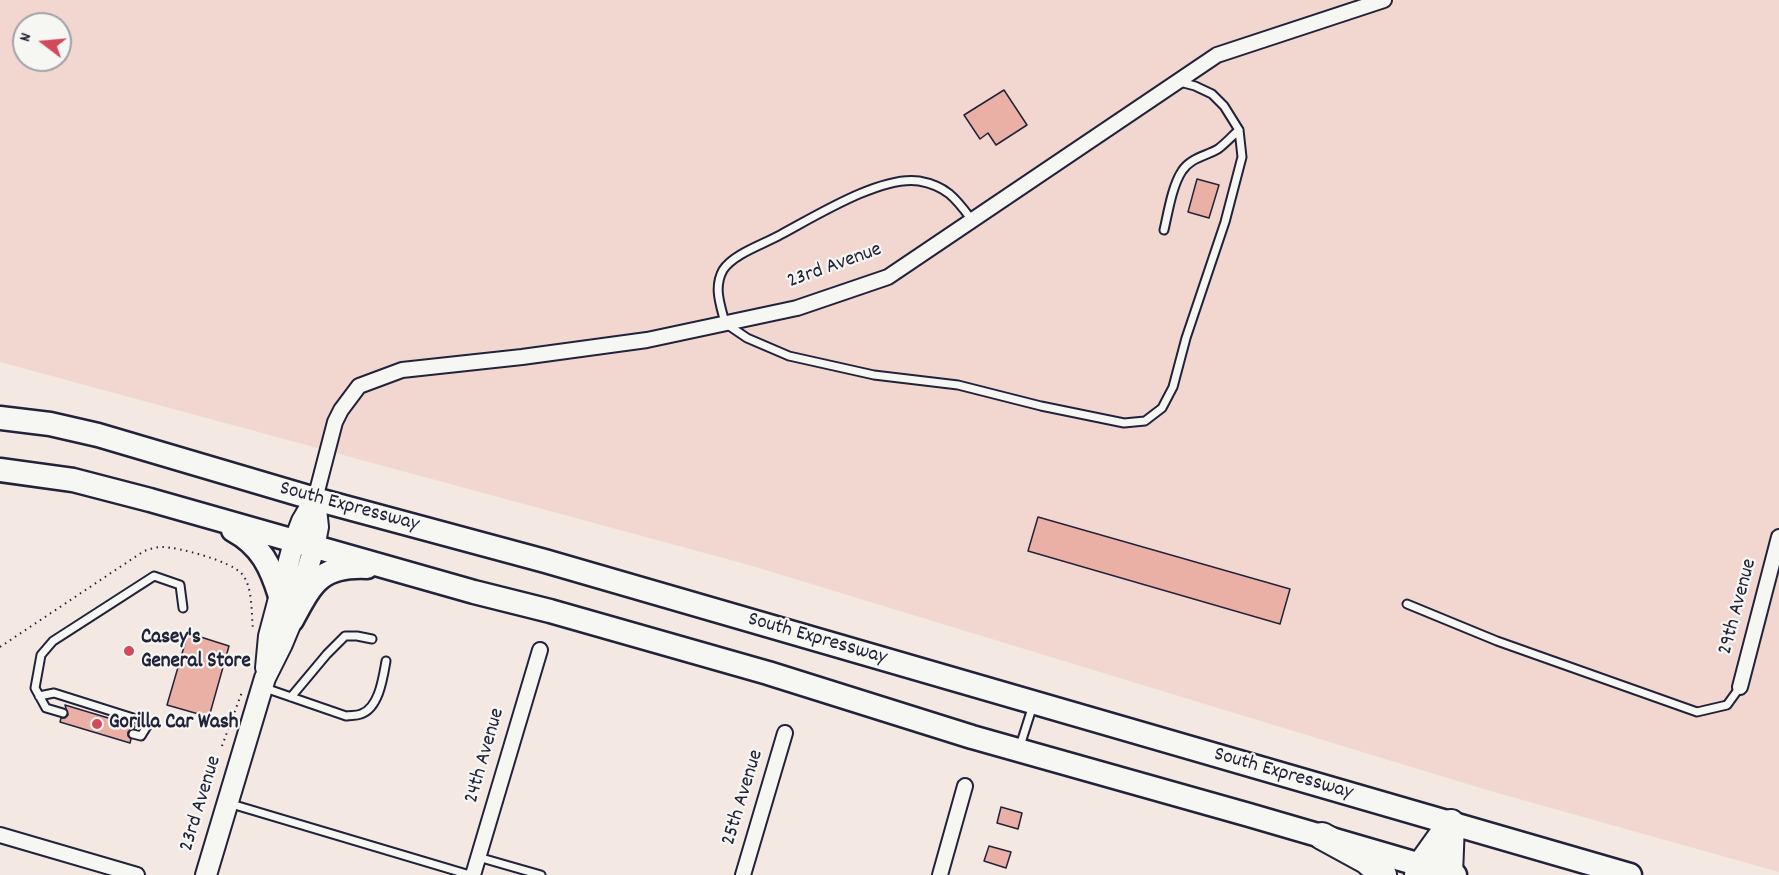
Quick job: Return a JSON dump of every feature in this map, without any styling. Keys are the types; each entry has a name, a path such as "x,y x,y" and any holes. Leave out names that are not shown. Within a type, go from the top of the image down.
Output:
{"highway":[{"path":"1420,870 1451,823"},
{"path":"1451,823 1451,874"},
{"path":"1322,836 1366,860 1383,875"}],"main road":[{"name":"South Expressway","path":"0,418 50,424 98,435 315,499 544,561 1630,875"},
{"path":"0,470 73,480 474,592 550,611 768,673 1019,750 1322,836 1420,870 1451,874"},
{"name":"23rd Avenue","path":"258,683 292,620 304,545 302,521 315,499"},
{"path":"202,515 242,535 258,548 273,573 280,596"},
{"name":"23rd Avenue","path":"206,875 228,803 280,596 304,545"},
{"path":"292,620 313,584 324,574 355,567 387,568"}],"street":[{"name":"23rd Avenue","path":"315,499 335,422 359,386 402,370 647,340 797,308 888,277 1217,54 1384,0"},
{"name":"29th Avenue","path":"1740,687 1779,537"},
{"name":"24th Avenue","path":"472,875 540,650"},
{"name":"25th Avenue","path":"743,875 785,733"},
{"path":"940,875 965,786"},
{"path":"0,835 137,875"}],"lane":[{"path":"972,220 951,193 920,181 907,180 880,187 840,202 743,253 724,269 718,281 717,293 725,323 747,338 789,356 874,375 958,385 1041,406 1124,423 1145,421 1162,408 1173,387 1184,345 1234,190 1242,157 1239,130 1224,106 1212,94 1177,81"},
{"path":"1164,230 1176,182 1182,170 1204,154 1218,149 1239,130"},
{"path":"63,713 46,708 35,688 41,655 53,641 154,576 180,585 183,608"},
{"path":"1407,604 1497,641 1697,712 1727,705 1740,687"},
{"path":"291,698 345,636 372,639"},
{"path":"258,683 291,698 346,716 359,715 368,711 376,699 386,661"},
{"path":"39,696 54,693 149,723 141,736 133,734"},
{"path":"1019,750 1034,703"},
{"path":"228,803 472,875"},
{"path":"478,857 541,875"}],"path":[{"path":"0,647 144,551 160,547 180,549 217,560 241,573 249,592 253,631"},
{"path":"222,746 258,683"}],"shaded area":[{"path":"0,0 1779,0 1779,872 1487,790 749,565 0,362"}],"building":[{"path":"1004,90 1027,125 996,145 988,133 980,139 964,115"},
{"path":"1197,179 1219,185 1209,218 1188,212"},
{"path":"1038,517 1290,589 1280,624 1028,551"},
{"name":"Casey's General Store","path":"188,633 229,646 209,717 167,705"},
{"name":"Gorilla Car Wash","path":"65,705 135,726 128,732 130,743 60,722 61,718 68,715"},
{"path":"1001,807 1022,813 1018,829 997,823"},
{"path":"989,846 1011,852 1006,868 984,861"}],"place":[{"name":"Casey's General Store","path":"129,651"},
{"name":"Gorilla Car Wash","path":"97,724"}]}
